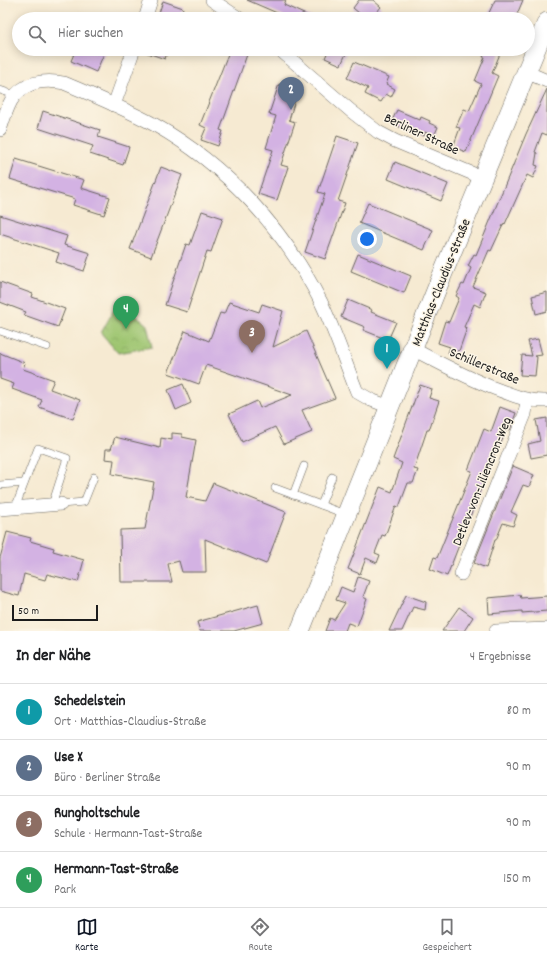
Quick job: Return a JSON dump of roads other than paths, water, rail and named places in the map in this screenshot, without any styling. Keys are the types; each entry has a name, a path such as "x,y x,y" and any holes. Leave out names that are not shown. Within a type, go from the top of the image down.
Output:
{"street":[{"path":"147,12 151,0"},
{"path":"212,0 230,12"},
{"name":"Matthias-Claudius-Straße","path":"535,51 547,22"},
{"path":"114,105 132,56"},
{"name":"Berliner Straße","path":"287,56 351,111 378,132 482,178"},
{"name":"Matthias-Claudius-Straße","path":"300,631 482,178 533,56"},
{"path":"526,72 547,81"},
{"path":"0,130 10,102 15,95 30,84 56,81 64,83 114,105 155,125 195,151 253,203 276,230 298,262 327,315 357,392 371,400 390,407"},
{"name":"Schillerstraße","path":"413,349 461,374 527,400 547,401"},
{"name":"Detlev-von-Liliencron-Weg","path":"461,574 524,414 527,400"},
{"path":"0,509 56,504"},
{"path":"496,631 547,629"}],"lane":[{"path":"0,90 15,95"},
{"path":"0,331 47,347"},
{"path":"15,508 38,448 68,458 56,504 84,502 94,477"},
{"path":"293,495 304,466"},
{"path":"321,505 332,477"},
{"path":"0,485 24,483"},
{"path":"275,488 347,515"}],"place":[{"name":"Use X","path":"291,110"},
{"name":"Hermann-Tast-Straße","path":"126,329"},
{"name":"Rungholtschule","path":"252,353"},
{"name":"Schedelstein","path":"387,369"}]}
